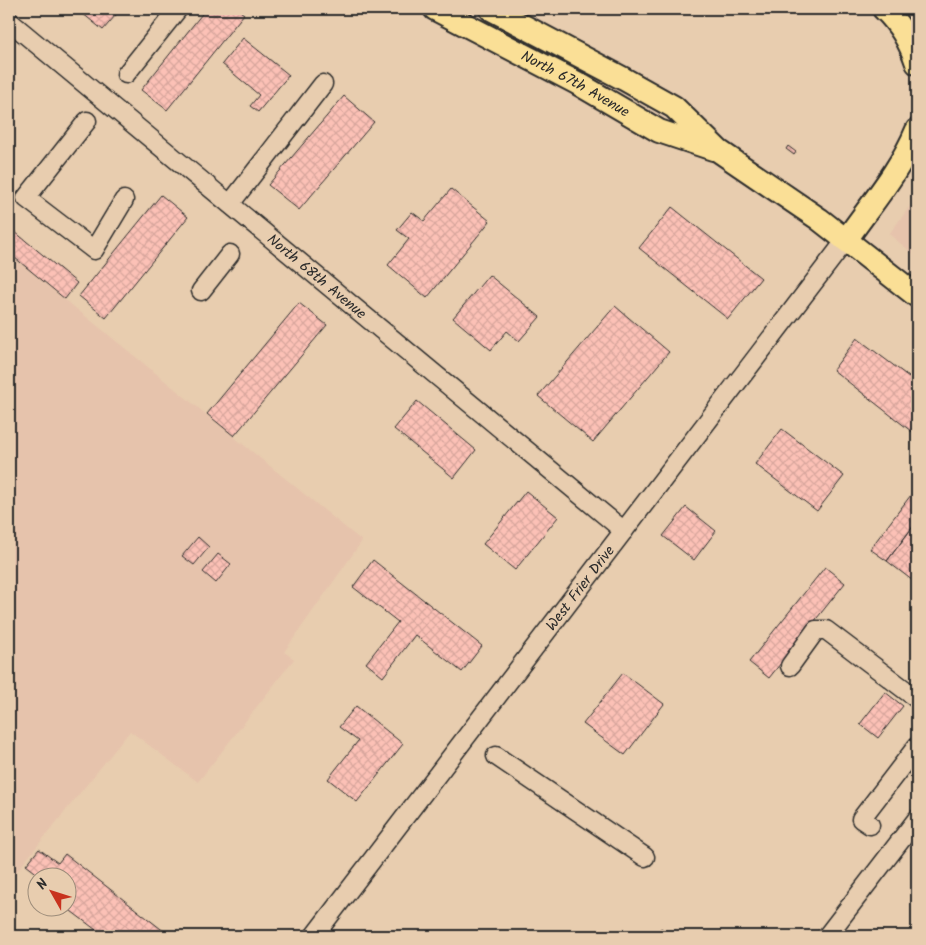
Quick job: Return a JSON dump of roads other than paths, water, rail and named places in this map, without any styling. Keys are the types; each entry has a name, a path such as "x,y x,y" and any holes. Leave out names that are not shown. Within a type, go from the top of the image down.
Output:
{"main road":[{"name":"North 67th Avenue","path":"435,9 578,83 659,131 718,150"},
{"name":"North 67th Avenue","path":"492,9 616,74 674,107 718,150 846,240 917,296"},
{"path":"884,9 902,30 912,47 917,63"},
{"path":"846,240 890,180 902,161 917,130"}],"street":[{"path":"126,74 178,9"},
{"name":"North 68th Avenue","path":"9,21 624,531"},
{"path":"230,204 323,84"},
{"path":"87,122 26,198 94,250 124,200"},
{"name":"West Frier Drive","path":"314,936 846,240"},
{"path":"201,291 230,254"},
{"path":"790,666 816,630 826,630 917,699"},
{"path":"870,826 861,819 917,746"},
{"path":"496,756 645,857"},
{"path":"827,936 917,819"}]}
